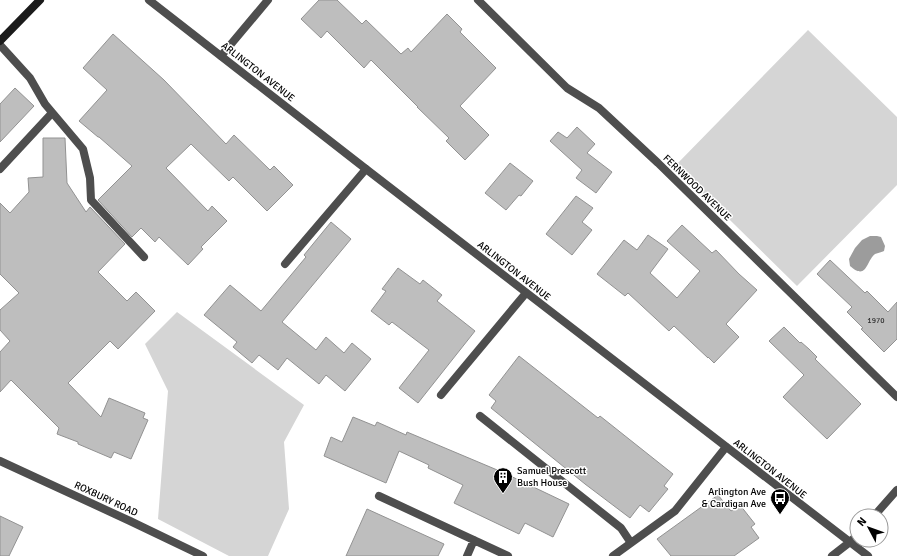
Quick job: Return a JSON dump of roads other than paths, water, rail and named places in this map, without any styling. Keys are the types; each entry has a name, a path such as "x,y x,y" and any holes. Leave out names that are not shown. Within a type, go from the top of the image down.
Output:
{"main road":[{"path":"0,41 40,0"}],"street":[{"name":"ARLINGTON AVENUE","path":"149,0 849,541"},
{"path":"221,56 268,0"},
{"name":"FERNWOOD AVENUE","path":"478,0 567,88 599,108 658,163 897,397"},
{"path":"0,44 30,78 45,104 83,149 90,178 91,200 144,257"},
{"path":"0,169 52,113"},
{"path":"285,264 366,169"},
{"path":"441,395 526,293"},
{"path":"480,416 621,528 631,543"},
{"path":"613,556 675,511 726,447"},
{"name":"ROXBURY ROAD","path":"0,461 203,556"},
{"path":"881,508 897,490"},
{"path":"379,496 508,556"},
{"path":"467,556 474,540"},
{"path":"832,556 849,543"},
{"name":"ARLINGTON AVENUE","path":"858,548 868,556"}],"place":[{"name":"Samuel Prescott Bush House","path":"503,494"},
{"name":"Arlington Ave & Cardigan Ave","path":"780,515"}]}
